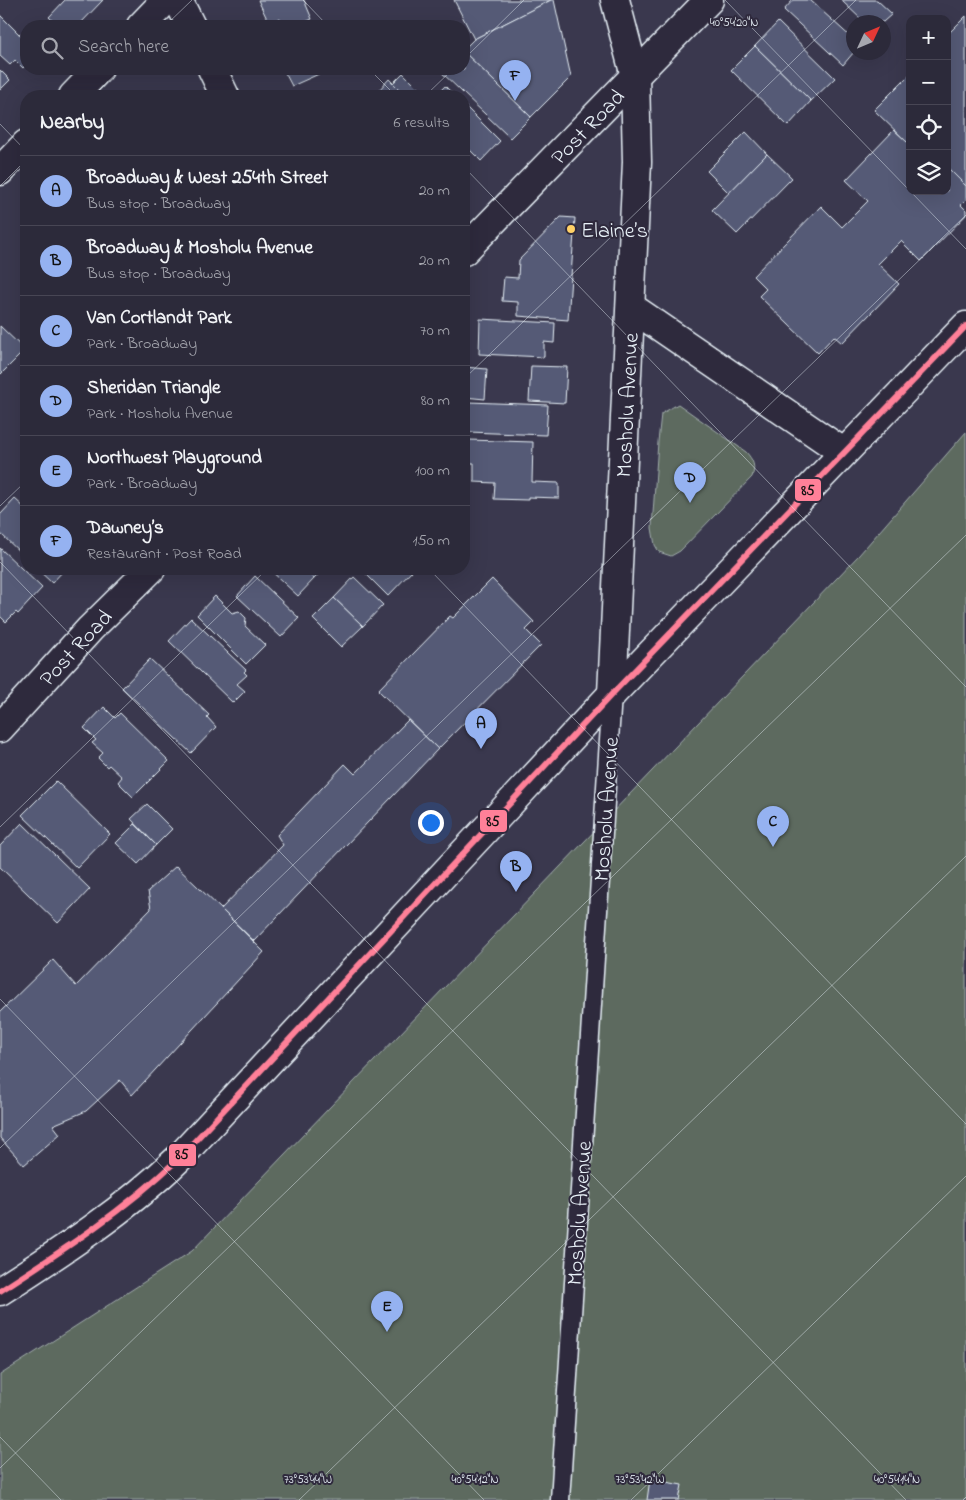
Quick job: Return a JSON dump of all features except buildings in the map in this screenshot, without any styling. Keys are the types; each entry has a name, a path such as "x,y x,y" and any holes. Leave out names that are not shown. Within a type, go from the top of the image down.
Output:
{"main road":[{"path":"147,20 166,0"},
{"path":"178,0 188,20"},
{"name":"Mosholu Avenue","path":"612,694 637,162 635,76 615,0"},
{"name":"Post Road","path":"470,245 709,0"},
{"path":"79,90 93,75"},
{"path":"215,75 222,90"},
{"path":"0,171 20,150"},
{"path":"631,307 843,452"},
{"path":"1,1289 108,1218 153,1183 178,1159 612,694 966,326"},
{"name":"Post Road","path":"0,728 90,629 145,575"}],"lane":[{"name":"Mosholu Avenue","path":"560,1500 612,694"}],"green space":[{"path":"678,404 746,452 752,461 754,470 752,477 680,551 671,556 659,552 655,545 652,528 661,414"},
{"path":"966,432 966,1500 0,1500 0,1375 192,1251 859,555"}],"transit line":[{"name":"85","path":"0,1291 115,1213 178,1159 612,694 966,326"}],"place":[{"name":"Dawney’s","path":"515,101"},
{"name":"Elaine’s","path":"571,229"},
{"name":"Sheridan Triangle","path":"690,503"},
{"name":"Broadway & West 254th Street","path":"481,749"},
{"name":"Van Cortlandt Park","path":"773,847"},
{"name":"Broadway & Mosholu Avenue","path":"516,892"},
{"name":"Northwest Playground","path":"387,1332"}]}
